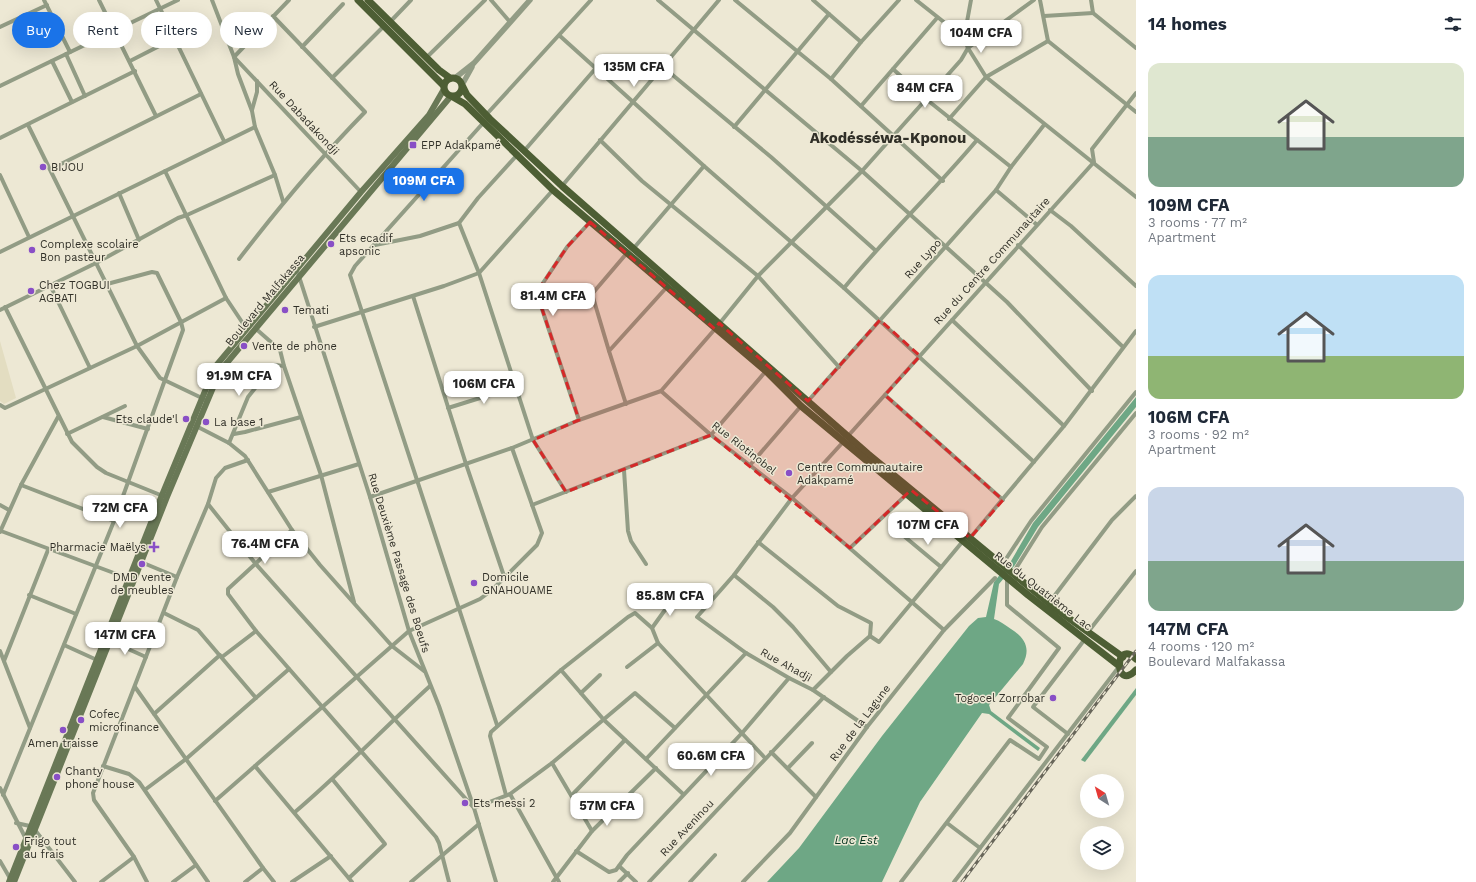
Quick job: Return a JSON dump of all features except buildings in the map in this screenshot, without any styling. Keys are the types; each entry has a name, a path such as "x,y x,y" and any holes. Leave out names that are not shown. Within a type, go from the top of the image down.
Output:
{"main road":[{"path":"358,0 426,58 452,78 460,80 467,95 485,119"},
{"path":"368,0 387,24 444,87 446,94 465,104 485,119 521,153 562,186 630,251 666,288 717,326 766,371 801,406 846,439"},
{"path":"432,116 444,87 452,78"},
{"path":"297,273 361,192 452,96 459,95 463,86"},
{"name":"Boulevard Malfakassa","path":"33,828 97,660 132,579 141,562 164,496 196,426 215,367 246,328 297,273 432,116"},
{"path":"521,153 553,190 590,222 630,251 717,326 808,401 846,439"},
{"name":"Boulevard Malfakassa","path":"11,881 110,641 164,496 204,399 220,370 255,328 297,273"},
{"name":"Rue du Quatrième Lac","path":"846,439 1002,565 1028,596 1087,636 1123,656"},
{"name":"Rue du Quatrième Lac","path":"867,456 906,495 963,541 1049,603 1087,636 1118,666 1123,674 1134,674"},
{"path":"1118,666 1123,656 1130,655 1136,659"}],"street":[{"path":"99,0 105,12"},
{"path":"156,0 162,12"},
{"path":"133,22 178,0"},
{"path":"212,0 234,57 238,74 252,111 255,127 284,201"},
{"path":"277,12 289,0"},
{"path":"332,78 411,0"},
{"path":"426,58 485,0"},
{"path":"491,0 510,22"},
{"path":"452,78 474,63 530,0"},
{"path":"497,725 350,275 355,266 591,0"},
{"path":"658,0 862,171 910,214 1007,302 1092,390"},
{"path":"562,186 719,0"},
{"path":"735,0 831,79 943,180"},
{"path":"813,0 861,42"},
{"path":"831,79 861,42 899,0"},
{"path":"916,0 964,38 968,48 986,77 1044,125 1094,162 1136,197"},
{"path":"964,38 971,0"},
{"path":"370,497 512,448 579,420 661,390 758,276 862,171 961,60 968,48 1034,0"},
{"path":"1040,0 1048,41 1136,112"},
{"path":"1091,0 1093,14"},
{"path":"0,27 45,2 85,96"},
{"path":"302,47 343,4"},
{"path":"734,127 766,91 829,14"},
{"path":"1044,16 1093,14 1136,48"},
{"path":"861,106 937,18"},
{"path":"239,258 324,153 365,112 277,20"},
{"path":"560,36 704,166 880,320 1034,462"},
{"path":"949,119 986,77 1048,41"},
{"path":"0,86 79,48"},
{"path":"123,48 156,116"},
{"path":"130,61 155,48"},
{"path":"180,48 224,141"},
{"path":"234,57 243,48"},
{"name":"Rue Dabadakondji","path":"234,57 361,192"},
{"path":"52,61 72,102"},
{"path":"463,86 474,63"},
{"path":"663,67 827,206 875,250"},
{"path":"375,245 420,236 459,223 482,193 521,153 596,68"},
{"path":"893,69 926,100 1010,168"},
{"path":"0,138 135,71"},
{"path":"252,111 257,92 257,81"},
{"path":"1094,162 1092,149 1136,93"},
{"path":"51,169 202,94"},
{"path":"28,125 137,346 156,375 165,381 204,399"},
{"name":"Rue Lypo","path":"808,401 996,190 1010,168 1044,125"},
{"path":"0,252 255,127"},
{"path":"600,140 642,181 758,276 839,367"},
{"path":"844,288 875,250 943,180 977,140"},
{"name":"Rue du Centre Communautaire","path":"697,617 734,575 792,498 1036,224 1094,162"},
{"path":"626,404 592,294 704,166"},
{"path":"165,171 226,298 246,328"},
{"path":"0,175 29,237"},
{"path":"0,310 96,263 178,218 275,175"},
{"path":"314,327 413,296 479,273 553,190"},
{"path":"996,190 1036,224"},
{"path":"120,194 139,240"},
{"path":"1050,210 1071,226 1136,286"},
{"path":"579,420 540,303 540,293 541,286 564,253 590,222"},
{"path":"459,223 479,273 533,440 566,492"},
{"path":"1018,245 1123,347"},
{"path":"3,795 114,522 183,330 181,322 156,273 152,272 106,284"},
{"name":"Rue Deuxième Passage des Boeufs","path":"297,273 370,497 408,631 430,686 474,808 496,882"},
{"path":"50,285 90,368"},
{"path":"609,351 666,288"},
{"path":"413,296 466,464 505,579"},
{"path":"0,405 5,408 45,390 137,346 226,298"},
{"path":"5,307 66,434 76,447 97,467 164,496"},
{"path":"952,320 1064,426"},
{"path":"255,328 280,350 321,475 354,602"},
{"path":"970,538 1064,426 1136,331"},
{"path":"229,443 248,397 260,380 275,365 284,366"},
{"path":"532,505 711,435 766,371"},
{"path":"448,408 515,387"},
{"name":"Rue Riotinobel","path":"661,390 711,435 751,464 792,498 944,630"},
{"path":"1002,565 1031,521 1136,392"},
{"path":"885,395 1002,500"},
{"path":"66,434 125,406"},
{"path":"751,464 801,406"},
{"path":"901,882 1010,740 1039,760 1047,747 1008,718 1059,648 1007,605 1010,575 1042,527 1135,415"},
{"path":"102,417 148,429"},
{"path":"234,434 301,417"},
{"path":"58,418 21,485 0,532 132,579"},
{"path":"196,426 239,449 248,460 292,530 392,646 424,671"},
{"path":"215,801 408,631 480,599 505,579 541,538 542,532 512,448"},
{"path":"147,882 134,857 94,800 93,793 177,577 208,504 216,478 225,468 248,460"},
{"path":"268,492 359,464"},
{"path":"624,470 628,531 631,541 646,564"},
{"path":"21,485 114,522"},
{"path":"850,548 906,495"},
{"path":"1049,603 1112,520 1136,496"},
{"path":"0,504 9,510"},
{"path":"208,504 255,563 474,808 508,795 552,763 635,693 675,728"},
{"path":"292,530 255,563 227,592 256,631 289,670 436,837 439,843 441,856 449,882"},
{"path":"905,537 941,567"},
{"path":"870,636 879,642 963,541"},
{"path":"758,542 838,606 871,624 870,636 830,672 813,690"},
{"path":"4,661 48,550"},
{"path":"141,562 177,577"},
{"path":"1068,734 1033,708 1136,572"},
{"path":"734,575 778,612 830,672"},
{"name":"Rue de la Lagune","path":"743,882 790,832 867,727 944,630 995,578"},
{"path":"29,595 76,614"},
{"path":"652,628 675,596"},
{"path":"164,613 198,630 256,698"},
{"path":"559,882 508,795 490,736 497,725 561,670 628,617 636,613 652,628 658,643 706,695 743,732 765,758"},
{"name":"Rue Ahadji","path":"697,617 746,653 813,690 867,727"},
{"path":"154,714 221,656 256,631"},
{"path":"110,641 146,657"},
{"path":"627,667 658,643"},
{"path":"64,644 97,660"},
{"path":"0,651 30,729"},
{"path":"646,760 746,653"},
{"path":"954,882 1068,734 1118,666"},
{"path":"146,789 186,759 289,670"},
{"path":"561,670 604,720 683,794"},
{"path":"581,693 600,675"},
{"path":"576,851 609,872 613,872 683,794 743,732 789,678"},
{"path":"295,812 333,780 394,718 430,686"},
{"path":"135,687 262,868 274,882"},
{"name":"Rue Aveninou","path":"649,882 765,758 824,698"},
{"path":"572,794 625,740"},
{"path":"788,768 812,743"},
{"path":"771,752 816,797"},
{"path":"552,763 572,794 592,831"},
{"path":"103,766 129,774 146,789 208,882"},
{"path":"255,766 352,882"},
{"path":"553,882 592,831 656,768"},
{"path":"333,780 385,844 349,878"},
{"path":"0,788 16,823 27,842"},
{"path":"16,823 33,828 75,882"},
{"path":"947,823 980,848"},
{"path":"411,882 479,824"},
{"path":"690,882 716,855"},
{"path":"292,882 331,856"},
{"path":"101,882 134,857"},
{"path":"0,861 11,881"},
{"path":"173,882 196,865"},
{"path":"619,866 636,882"},
{"path":"245,882 262,868"},
{"path":"619,882 628,873"}],"highlighted area":[{"path":"590,222 715,329 719,323 808,401 880,320 920,356 885,395 1003,500 970,538 911,490 850,548 711,435 566,492 533,440 579,420 540,303 541,286 567,247"}],"shaded area":[{"path":"0,341 16,398 4,404 0,401"}],"water":[{"name":"Lac Est","path":"1136,397 1136,407 1038,527 1015,565 999,584 994,619 1020,636 1025,644 1026,653 1023,664 989,705 991,711 1040,748 1038,751 989,714 982,713 920,802 882,882 767,882 799,848 882,736 969,626 978,618 986,617 994,582 1011,561 1033,523"},
{"path":"1136,688 1136,695 1085,762 1081,760"}],"railway":[{"path":"962,882 1136,651"}],"place":[{"name":"EPP Adakpamé","path":"413,145"},
{"name":"BIJOU","path":"43,167"},
{"name":"Ets ecadif apsonic","path":"331,244"},
{"name":"Complexe scolaire Bon pasteur","path":"32,250"},
{"name":"Chez TOGBUI AGBATI","path":"31,291"},
{"name":"Temati","path":"285,310"},
{"name":"Vente de phone","path":"244,346"},
{"name":"Ets claude'l","path":"186,419"},
{"name":"La base 1","path":"206,422"},
{"name":"Centre Communautaire Adakpamé","path":"789,473"},
{"name":"Pharmacie Maëlys","path":"154,547"},
{"name":"DMD vente de meubles","path":"142,564"},
{"name":"Domicile GNAHOUAME","path":"474,583"},
{"name":"Togocel Zorrobar","path":"1053,698"},
{"name":"Cofec microfinance","path":"81,720"},
{"name":"Amen traisse","path":"63,730"},
{"name":"Chanty phone house","path":"57,777"},
{"name":"Ets messi 2","path":"465,803"},
{"name":"Frigo tout au frais","path":"16,847"}],"district":[{"name":"Akodésséwa-Kponou","path":"888,138"}]}
